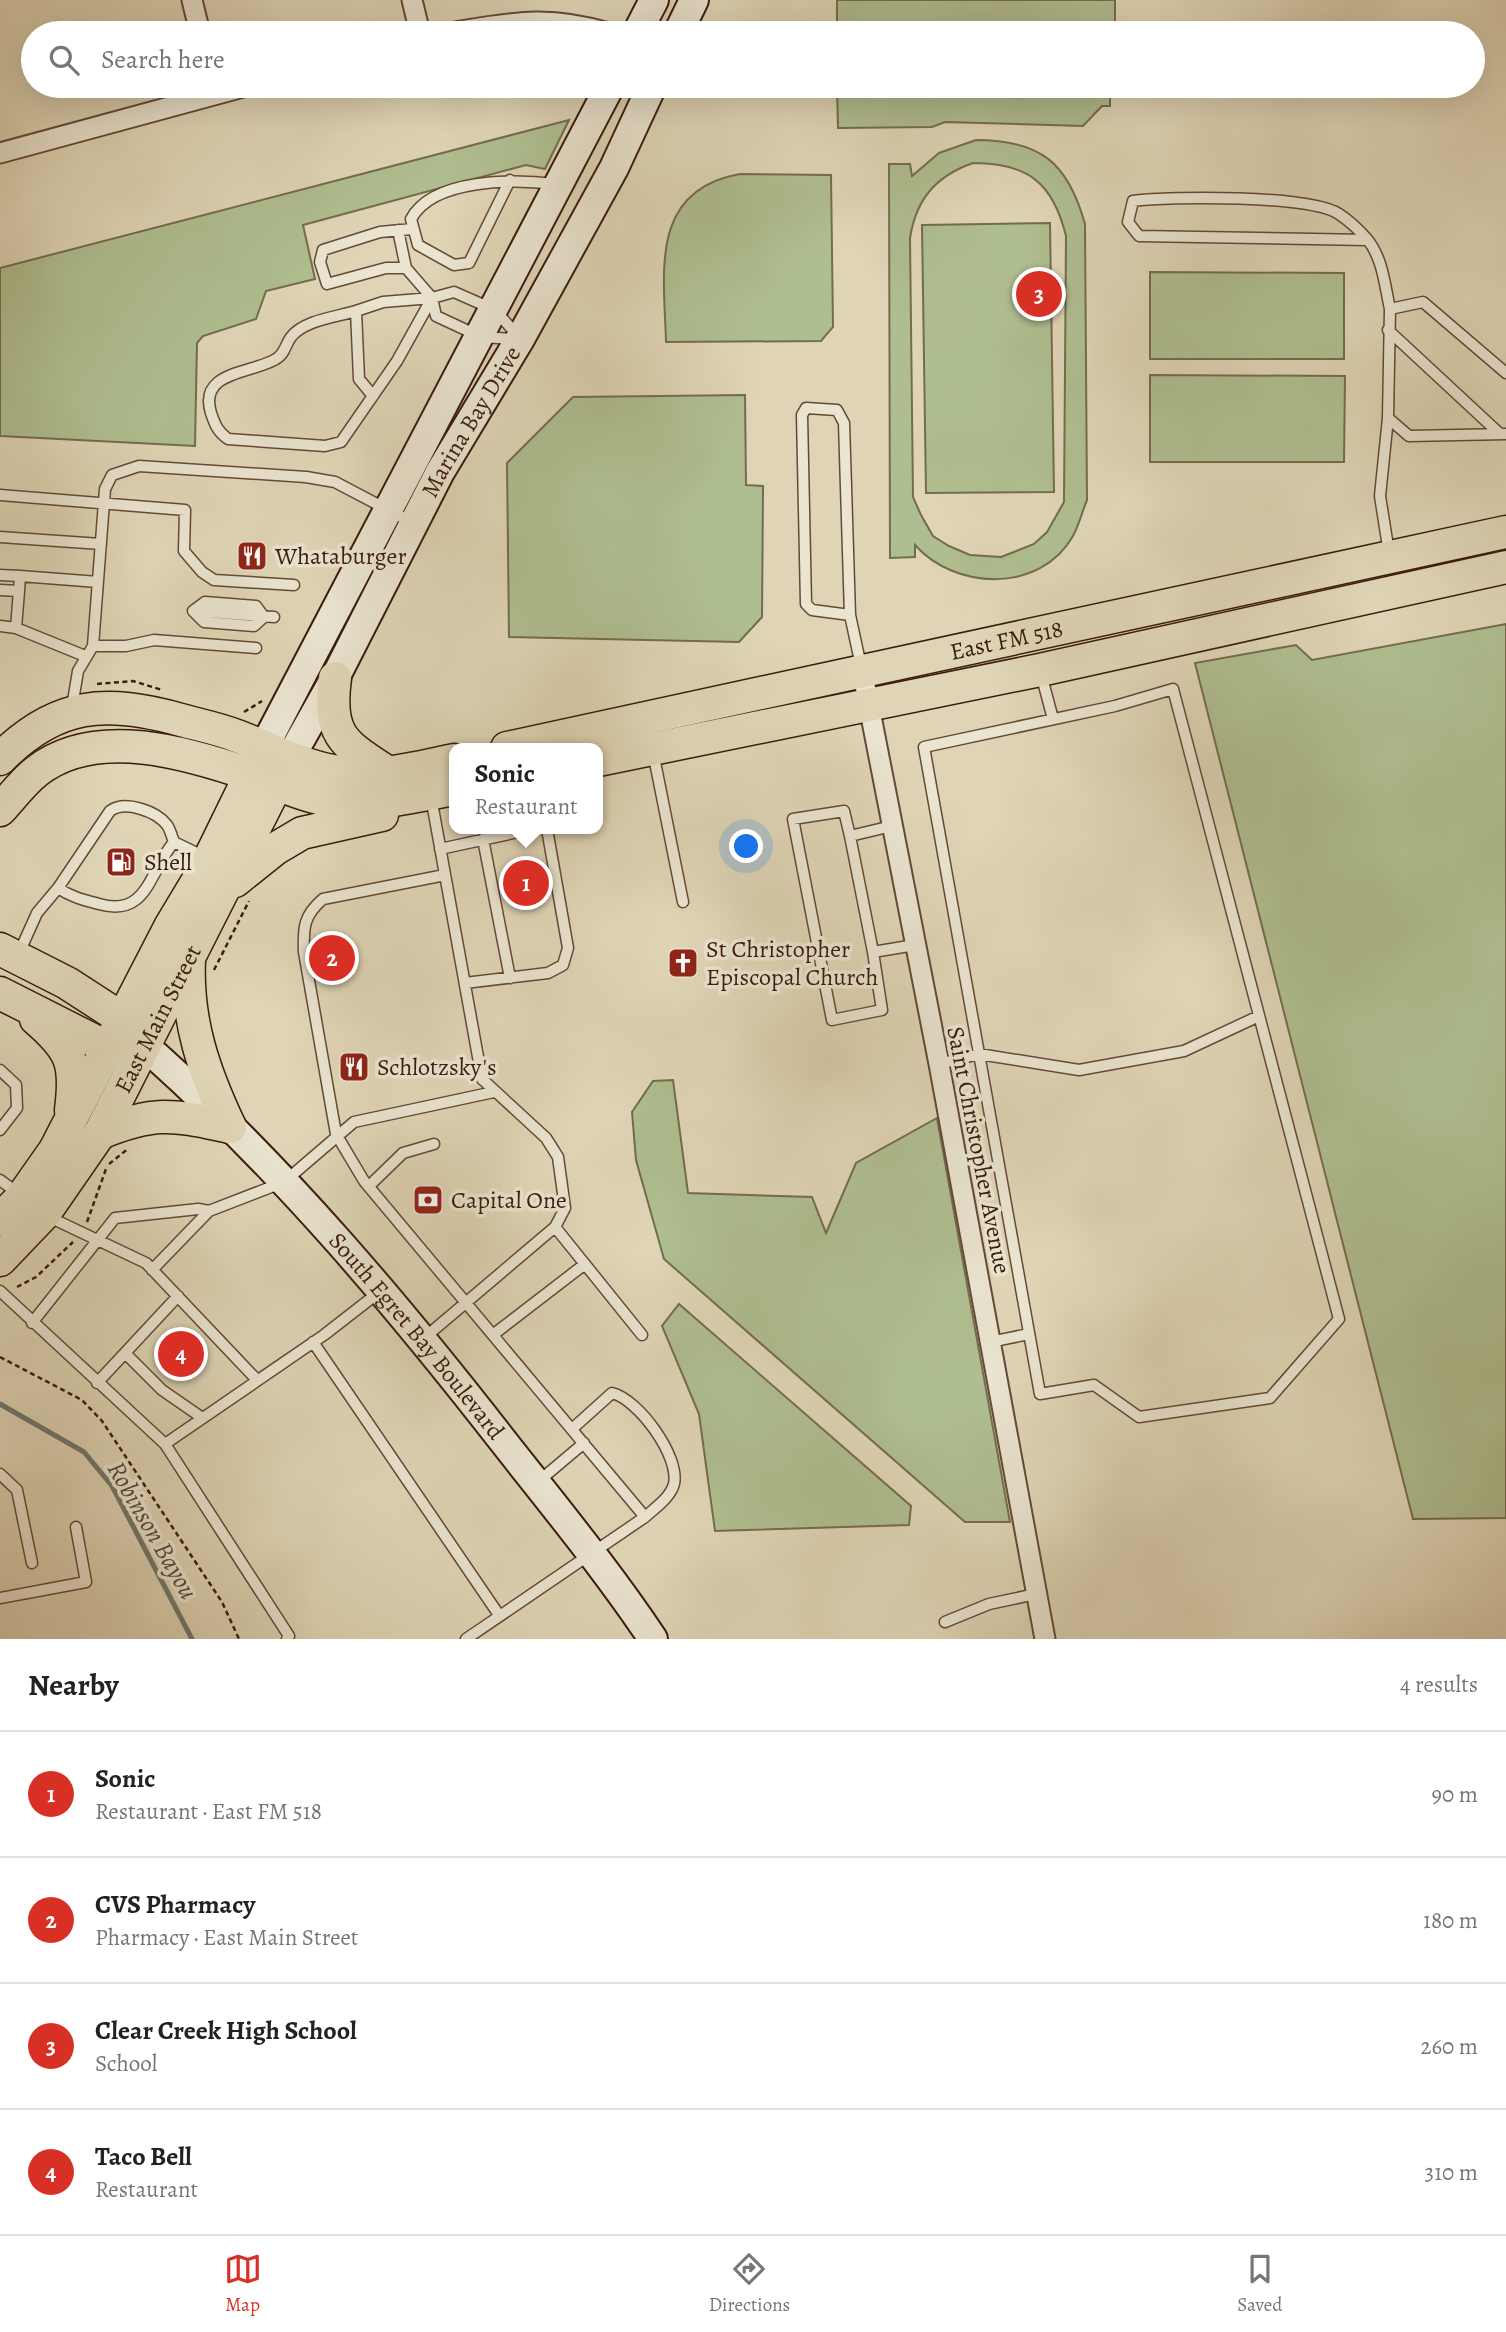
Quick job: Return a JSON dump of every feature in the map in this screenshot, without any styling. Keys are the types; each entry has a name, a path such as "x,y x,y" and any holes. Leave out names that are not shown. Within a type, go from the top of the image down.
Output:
{"main road":[{"path":"643,21 654,0"},
{"path":"684,21 695,0"},
{"name":"Marina Bay Drive","path":"271,766 388,511 604,98"},
{"name":"Marina Bay Drive","path":"271,766 335,678 439,472 520,340 614,168 646,98"},
{"name":"East FM 518","path":"530,743 1031,633 1506,533"},
{"path":"1389,556 1401,590"},
{"name":"East FM 518","path":"603,759 1040,670 1506,567"},
{"path":"1031,633 1040,670"},
{"path":"335,678 331,708 336,729 346,742 421,788"},
{"path":"0,759 23,736 71,712 108,706 145,710 234,735 271,766 336,802 357,803 421,788"},
{"path":"0,804 9,778 71,734 71,712"},
{"path":"0,810 38,770 61,757 87,749 112,746 146,749 271,766"},
{"path":"239,892 275,849 302,833 391,814 449,764"},
{"name":"East Main Street","path":"0,1220 22,1197 100,1133 208,859 271,766"},
{"name":"East Main Street","path":"0,1260 22,1197 55,1150 70,1120 134,1044 189,954 239,892 271,766"},
{"path":"9,953 134,1044"},
{"path":"189,954 193,1032 204,1068 230,1127"},
{"path":"6,999 134,1044"},
{"path":"6,999 56,1037 69,1056 75,1077 70,1120"},
{"name":"South Egret Bay Boulevard","path":"134,1044 230,1127 284,1182 381,1290 423,1339 590,1552 653,1639"},
{"path":"100,1133 148,1116 169,1114 230,1127"}],"street":[{"path":"192,0 197,21"},
{"path":"412,0 417,21"},
{"path":"0,153 187,98"},
{"name":"Saint Christopher Avenue","path":"862,670 939,1064 1045,1639"}],"lane":[{"path":"510,180 469,263 454,265 418,245 411,219 425,201 489,182 510,180 559,185"},
{"path":"1368,240 1139,236 1128,222 1132,201 1166,197 1292,202 1338,213 1368,240 1381,266 1390,310 1388,418 1380,496 1389,556"},
{"path":"406,268 386,268 327,284 320,262 323,250 380,232 412,229"},
{"path":"398,230 406,268 432,298 436,316 481,337 520,340"},
{"path":"432,298 397,361 341,442 325,446 228,439 219,433 208,403 210,392 219,379 275,360 284,353 292,336 304,327 383,302 432,298 454,292 495,310 520,340"},
{"path":"1390,310 1423,302 1506,373"},
{"path":"356,311 359,379 373,396"},
{"path":"1388,330 1503,434"},
{"path":"850,615 812,610 806,604 802,415 806,408 828,408 841,415 848,469 850,615 862,670"},
{"path":"1388,418 1409,436 1503,434"},
{"path":"71,712 78,671 93,646 105,489 112,475 139,466 306,477 335,482 413,523"},
{"path":"0,495 186,510 184,551 202,572 214,580 294,585"},
{"path":"0,537 101,544"},
{"path":"0,575 98,582"},
{"path":"16,628 20,576"},
{"path":"0,590 19,591"},
{"path":"205,602 256,606 269,617 254,626 204,622 193,611 205,602"},
{"path":"0,626 16,628 85,656"},
{"path":"93,646 126,646 154,640 256,648"},
{"path":"1040,670 1053,719"},
{"path":"1173,689 1339,1319 1270,1398 1139,1417 1094,1385 1040,1394 924,747 1053,719 1173,689"},
{"path":"652,748 683,902"},
{"path":"421,788 440,849 482,1079 546,1138 558,1157 565,1208 555,1227 423,1339"},
{"path":"9,953 116,806 133,805 167,825 174,842 208,859"},
{"path":"844,811 850,836 883,1010 832,1020 793,820 844,811"},
{"path":"850,836 892,826"},
{"path":"440,849 508,834"},
{"path":"464,984 548,973 563,965 568,948 548,834"},
{"path":"483,839 510,978"},
{"path":"58,888 68,895 122,908 135,902 144,891 174,842"},
{"path":"445,875 323,899 310,910 302,925 304,952 336,1134 369,1186 645,1517"},
{"path":"873,952 915,945"},
{"path":"939,1064 979,1054 1079,1070 1184,1051 1259,1016"},
{"path":"0,1070 16,1085 17,1108 0,1130"},
{"path":"32,1323 119,1215 209,1211 284,1182 336,1134 354,1122 494,1092"},
{"path":"369,1186 403,1153 434,1144"},
{"path":"22,1197 98,1243 146,1263 257,1380"},
{"path":"152,1270 209,1211"},
{"path":"555,1227 642,1335"},
{"path":"494,1334 585,1264"},
{"path":"165,1444 313,1342 381,1290"},
{"path":"0,1291 165,1444 289,1638"},
{"path":"97,1383 178,1296"},
{"path":"990,1342 1029,1334"},
{"path":"313,1342 499,1615"},
{"path":"125,1353 162,1390 201,1417"},
{"path":"466,1639 645,1517 670,1494 674,1470 672,1457 634,1404 624,1396 612,1393 572,1429"},
{"path":"536,1483 584,1443"},
{"path":"0,1474 17,1490 32,1563"},
{"path":"0,1598 86,1582 76,1527"},
{"path":"946,1622 989,1604 1036,1594"}],"path":[{"path":"212,975 239,892"},
{"path":"0,1357 82,1400 102,1421 222,1602 239,1639"}],"green space":[{"path":"837,0 1115,0 1115,21 837,21"},
{"path":"837,98 1110,98 1110,106 1102,106 1083,126 945,122 932,127 838,128"},
{"path":"569,120 545,169 526,165 303,225 315,279 266,291 256,319 203,336 197,343 195,446 0,436 0,268"},
{"path":"976,140 999,141 1035,150 1060,171 1070,185 1085,224 1087,500 1073,536 1058,555 1040,568 1019,576 997,579 952,571 932,560 915,545 915,557 890,558 889,164 910,164 912,176 939,153","holes":["973,163 992,164 1023,172 1035,180 1054,202 1066,236 1064,502 1047,532 1034,544 1001,557 970,555 933,536 913,497 910,238 913,224 923,201 938,182"]},
{"path":"740,174 831,175 833,327 821,341 666,342 665,262 668,238 676,216 690,197 711,183"},
{"path":"1050,223 1054,492 926,493 922,225"},
{"path":"1150,272 1344,273 1344,359 1150,359"},
{"path":"1150,375 1345,376 1344,462 1150,462"},
{"path":"745,395 746,485 763,486 762,617 739,642 509,637 507,463 573,397"},
{"path":"1506,624 1506,1518 1413,1519 1195,663 1296,645 1312,660"},
{"path":"673,1080 688,1193 812,1197 826,1233 856,1163 937,1118 1010,1522 965,1522 664,1259 636,1160 632,1112 653,1081"},
{"path":"679,1304 911,1506 909,1525 715,1531 699,1414 662,1326"}],"waterway":[{"name":"Robinson Bayou","path":"0,1404 84,1452 112,1486 192,1639"}],"place":[{"name":"Clear Creek High School","path":"1039,294"},
{"name":"Whataburger","path":"252,556"},
{"name":"Shell","path":"121,862"},
{"name":"Sonic","path":"526,883"},
{"name":"CVS Pharmacy","path":"332,958"},
{"name":"St Christopher Episcopal Church","path":"683,963"},
{"name":"Schlotzsky's","path":"354,1067"},
{"name":"Capital One","path":"428,1200"},
{"name":"Taco Bell","path":"181,1354"}]}
